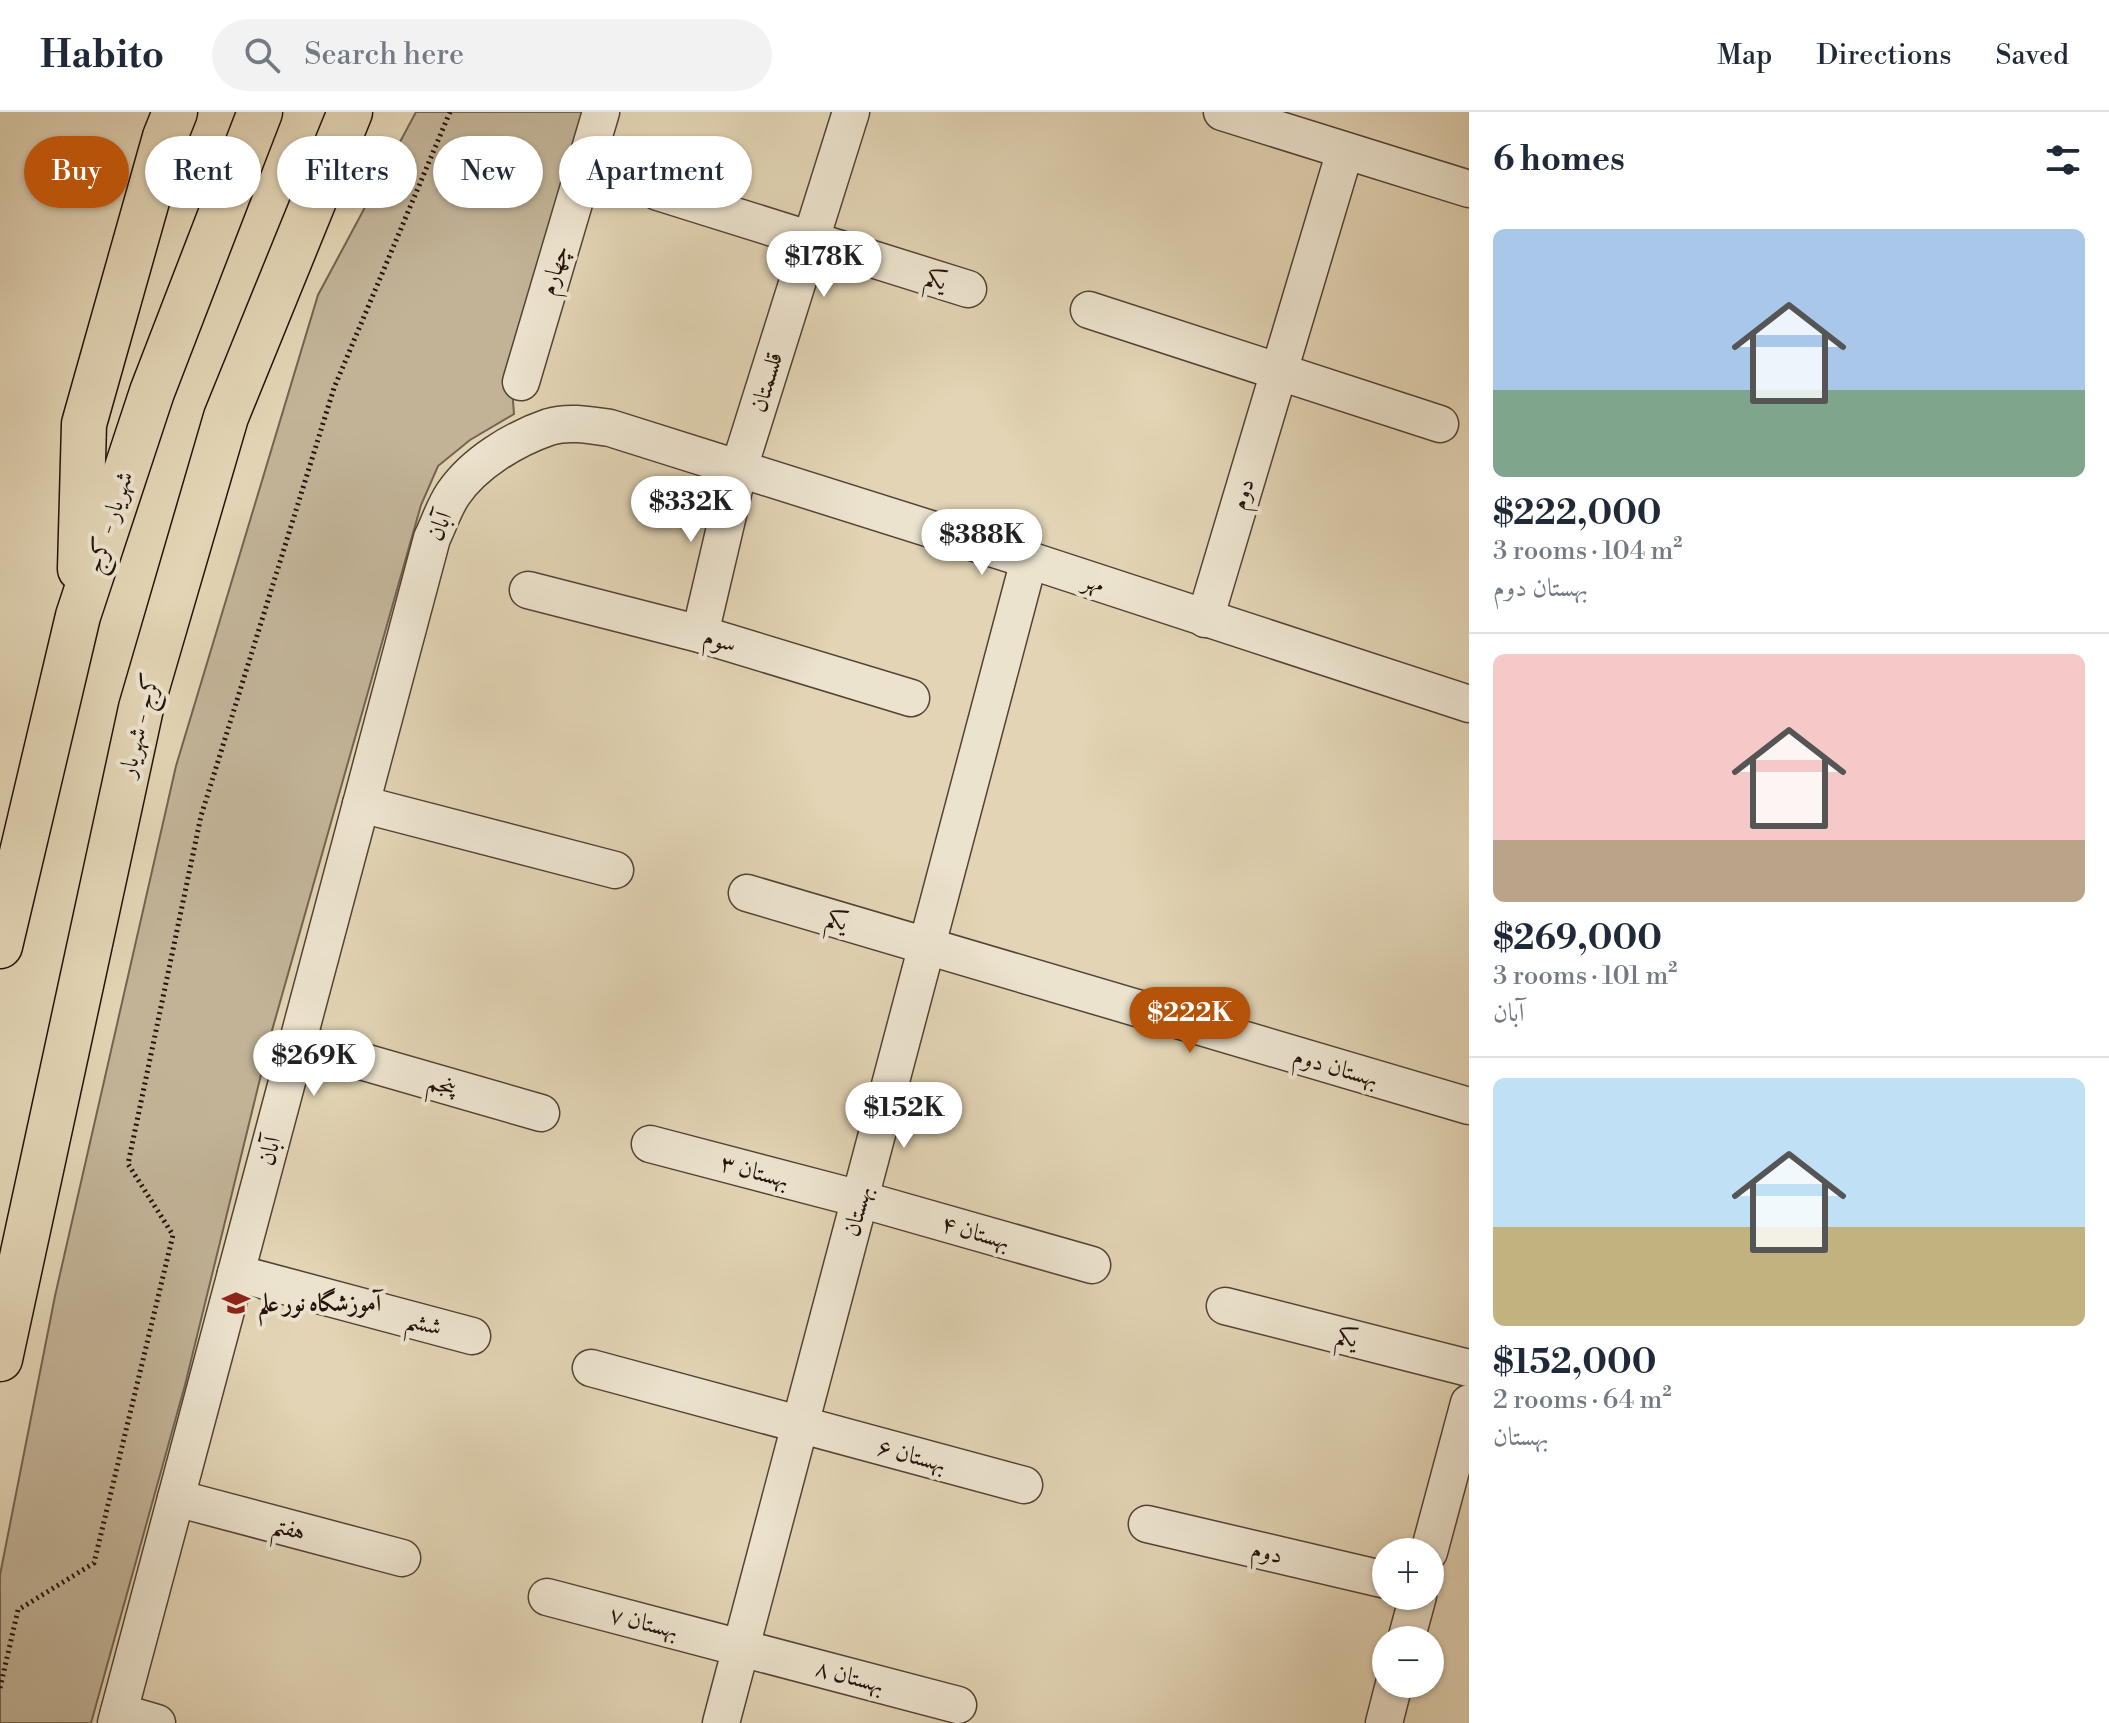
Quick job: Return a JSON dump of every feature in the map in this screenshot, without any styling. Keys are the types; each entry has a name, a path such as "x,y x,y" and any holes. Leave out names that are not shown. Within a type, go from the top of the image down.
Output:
{"main road":[{"path":"78,616 84,424 165,137 175,112"},
{"name":"شهریار - کرج","path":"0,946 78,616 152,392 260,112"},
{"name":"کرج - شهریار","path":"0,1359 141,708 226,417 350,112"}],"street":[{"name":"چهارم","path":"521,382 601,112"},
{"name":"قلسمتان","path":"700,634 739,468 851,112"},
{"path":"1222,112 1469,189"},
{"name":"دوم","path":"1205,619 1345,151"},
{"path":"709,208 811,240"},
{"name":"یکم","path":"811,240 968,289"},
{"path":"1089,310 1440,424"},
{"name":"مهر","path":"491,456 550,427 580,424 610,428 1029,560 1469,704"},
{"name":"آبان","path":"117,1718 432,538 453,494 470,473 491,456"},
{"name":"بهستان","path":"721,1723 1029,560"},
{"name":"سوم","path":"528,590 700,634 911,698"},
{"path":"361,804 615,870"},
{"name":"یکم","path":"747,893 927,946"},
{"name":"بهستان دوم","path":"927,946 1469,1106"},
{"name":"پنجم","path":"298,1043 541,1113"},
{"name":"بهستان ۳","path":"650,1144 860,1199"},
{"name":"بهستان ۴","path":"860,1199 1092,1265"},
{"name":"ششم","path":"236,1273 472,1336"},
{"name":"یکم","path":"1225,1306 1469,1368"},
{"path":"591,1368 800,1425"},
{"path":"1433,1538 1469,1403"},
{"name":"بهستان ۶","path":"800,1425 1024,1485"},
{"name":"هفتم","path":"176,1498 402,1558"},
{"name":"دوم","path":"1147,1524 1372,1577"},
{"name":"بهستان ۷","path":"547,1597 742,1646"},
{"name":"بهستان ۸","path":"742,1646 958,1705"},
{"path":"1384,1723 1390,1698"},
{"path":"117,1718 157,1723"}],"path":[{"path":"0,1688 18,1610 94,1563 173,1235 128,1164 201,816 334,388 450,112"}],"shaded area":[{"path":"416,112 591,112 584,136 559,136 559,208 563,208 512,387 514,414 470,440 438,466 421,505 271,1034 185,1385 91,1723 0,1723 0,1575 55,1296 176,766 318,295 365,208 417,208 417,136 403,136"}],"place":[{"name":"آموزشگاه نور علم","path":"236,1303"}]}
